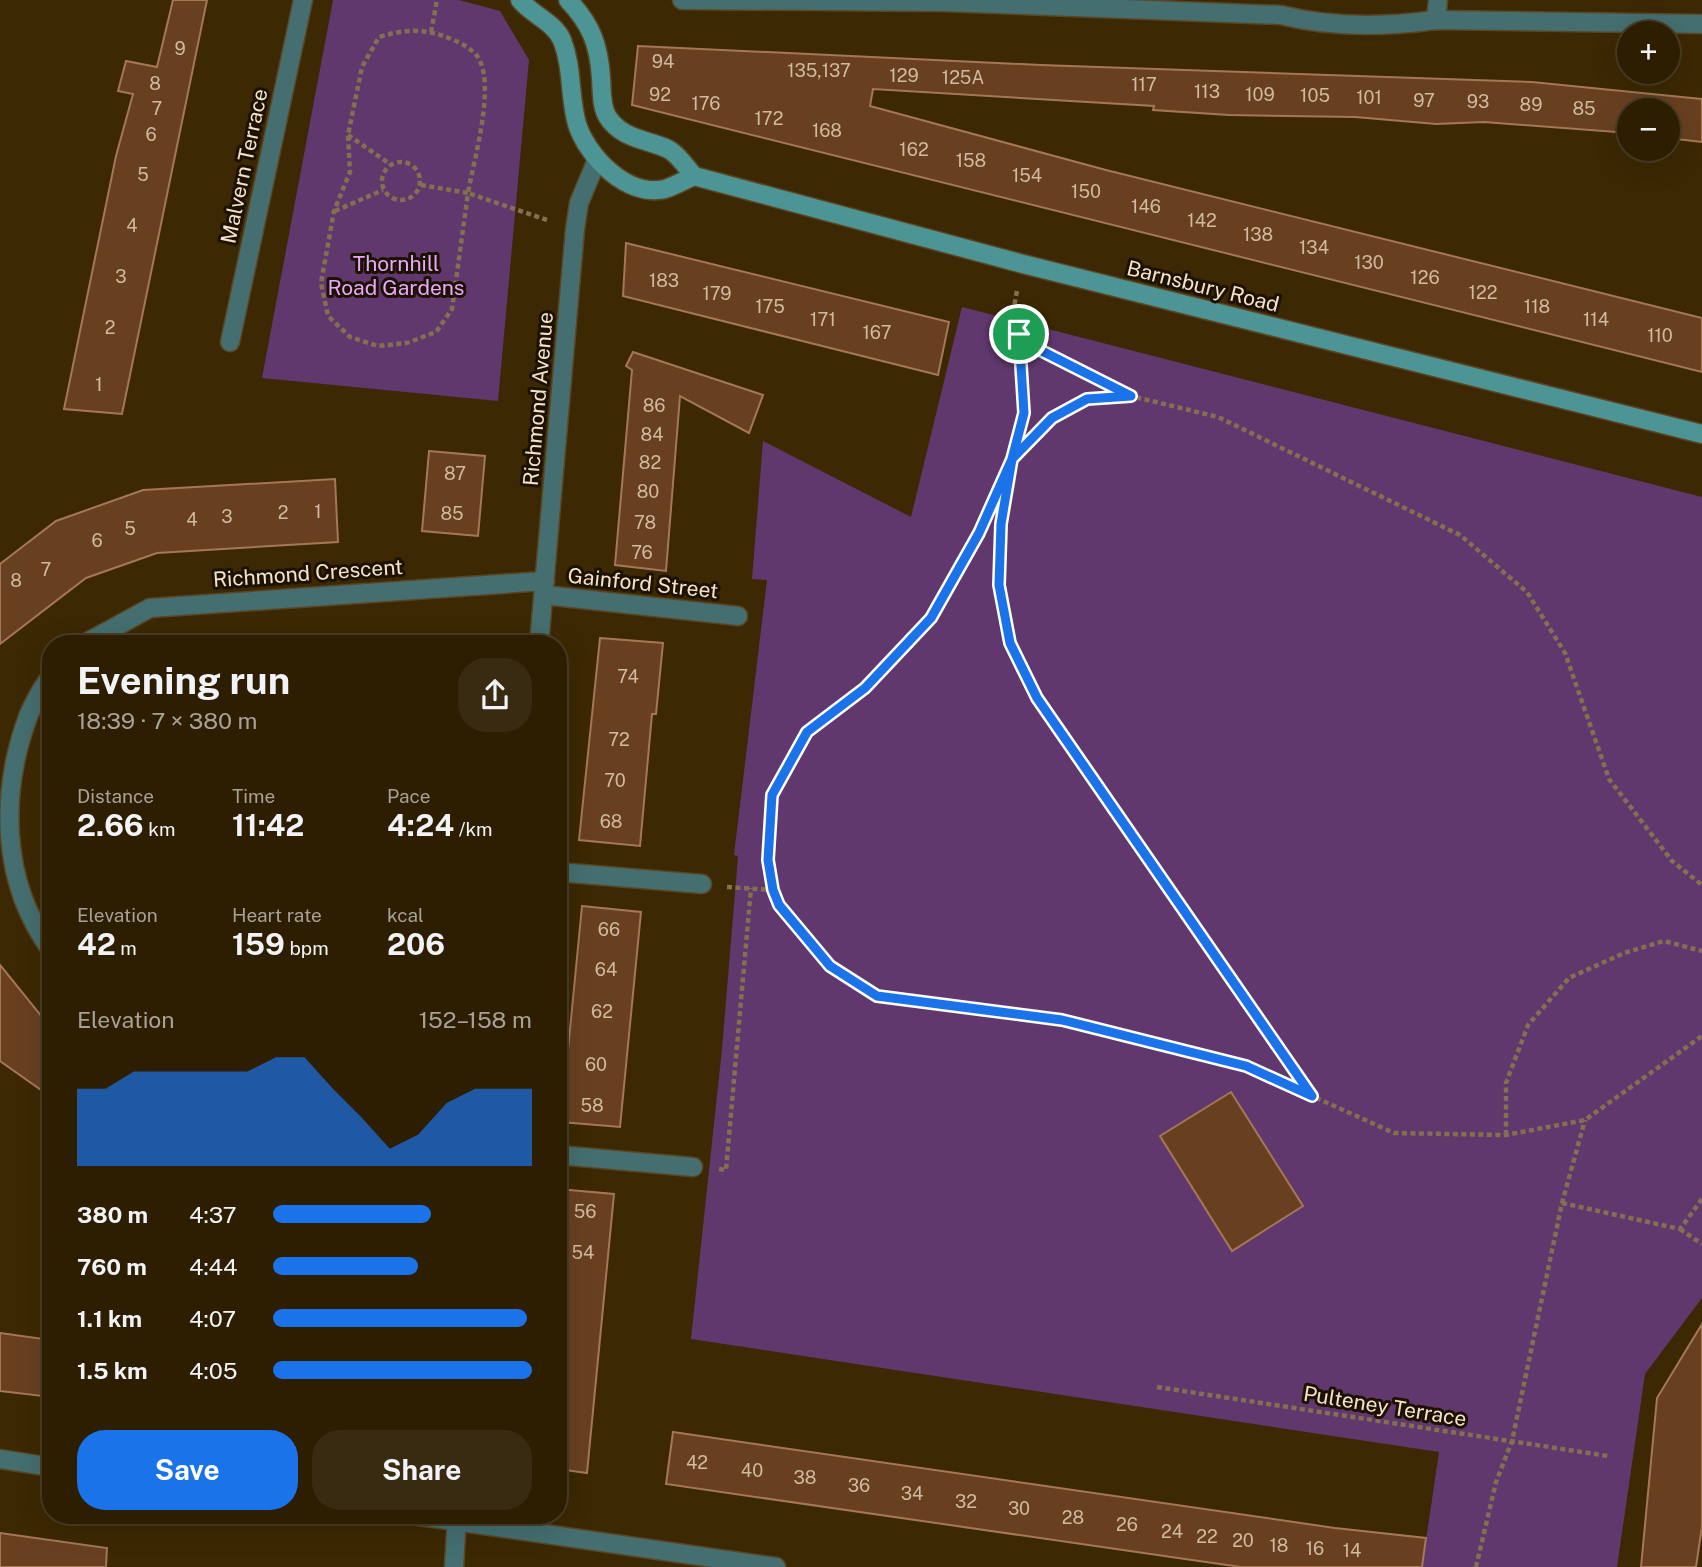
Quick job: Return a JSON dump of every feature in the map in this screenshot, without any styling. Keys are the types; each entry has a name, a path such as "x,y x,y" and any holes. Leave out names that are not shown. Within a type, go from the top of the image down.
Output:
{"street":[{"name":"Malvern Terrace","path":"230,341 303,0"},
{"path":"520,0 561,37 572,68 578,126 597,162 623,180 642,187 663,190 694,176 670,150 636,140 608,117 602,99 595,38 585,20 568,0"},
{"path":"682,0 944,2 1281,15 1312,23 1394,26 1436,20 1702,24"},
{"path":"1436,20 1438,0"},
{"name":"Richmond Avenue","path":"540,635 575,229 579,203 597,162"},
{"name":"Barnsbury Road","path":"694,176 1023,264 1702,434"},
{"name":"Gainford Street","path":"544,588 738,615"},
{"name":"Richmond Crescent","path":"100,635 150,608 544,588"},
{"path":"42,692 19,732 3,786 4,836 16,890 42,935"},
{"path":"567,873 702,884"},
{"path":"567,1156 693,1167"},
{"path":"0,1459 42,1466"},
{"path":"454,1567 457,1524"},
{"path":"490,1524 776,1567"}],"path":[{"path":"431,32 437,0"},
{"path":"403,30 431,32 458,41 478,58 486,87 452,309 436,332 407,344 379,346 350,337 328,316 321,283 334,211 349,172 348,135 362,67 379,37 403,30"},
{"path":"348,135 390,164"},
{"path":"405,161 417,168 421,185 412,198 395,200 383,190 382,176 390,164 405,161"},
{"path":"421,185 468,193 575,229"},
{"path":"334,211 383,190"},
{"path":"1023,264 1012,318 1019,334 1024,413 1012,459 1001,524 999,585 1010,643 1037,698 1312,1096"},
{"path":"1019,334 1032,346 1131,396 1218,417 1461,535 1527,592 1565,653 1609,779 1672,862 1702,885"},
{"path":"1131,396 1087,399 1063,411 1052,418 1012,459 979,533 931,618 865,688 807,732 772,795 768,860 773,890 779,905 830,966 877,996 1062,1020 1246,1066 1394,1133 1506,1135 1586,1120 1702,1036"},
{"path":"702,884 773,890"},
{"path":"693,1167 726,1170 751,888"},
{"path":"1506,1135 1506,1083 1528,1025 1569,978 1624,953 1664,941 1702,951"},
{"path":"1476,1567 1496,1482 1513,1441 1562,1203 1586,1120"},
{"path":"1680,1229 1702,1199"},
{"path":"1562,1203 1680,1229 1702,1244"},
{"name":"Pulteney Terrace","path":"1157,1387 1608,1456"}],"green space":[{"name":"Thornhill Road Gardens","path":"333,0 459,0 500,11 529,60 498,401 262,378"},
{"path":"962,307 1702,497 1702,1298 1645,1374 1617,1567 1422,1567 1439,1452 691,1339 722,1049 738,856 734,855 767,580 752,579 763,441 911,517"}],"building":[{"path":"173,0 207,0 122,414 64,409 116,156 133,94 118,91 126,61 157,67"},
{"path":"638,46 1041,65 1532,82 1702,99 1702,142 1680,139 1680,98 1617,98 1617,132 1484,122 1436,124 1355,117 1229,115 1153,110 1154,106 873,89 870,106 1106,170 1702,318 1702,372 632,105"},
{"path":"626,243 949,322 938,375 623,296"},
{"path":"633,352 763,395 749,433 680,396 666,571 615,565 632,370 626,366"},
{"path":"429,451 485,456 478,536 422,531"},
{"path":"335,479 338,542 157,553 86,578 0,644 0,564 56,521 143,490"},
{"path":"600,638 663,643 656,714 652,714 640,846 579,840"},
{"path":"582,906 641,912 620,1127 567,1123 567,1060"},
{"path":"0,965 42,1017 42,1091 0,1061"},
{"path":"1231,1092 1303,1206 1232,1251 1160,1136"},
{"path":"567,1190 614,1194 587,1473 567,1470"},
{"path":"1702,1324 1702,1526 1696,1567 1641,1567 1657,1398"},
{"path":"0,1333 42,1339 42,1396 0,1391"},
{"path":"673,1432 1335,1528 1426,1538 1422,1567 1241,1567 666,1484"},
{"path":"0,1533 107,1548 106,1567 0,1567"}],"route":[{"path":"1019,334 1024,413 1012,459 1001,524 999,585 1010,643 1037,698 1312,1096 1246,1066 1062,1020 877,996 830,966 779,905 773,890 768,860 772,795 807,732 865,688 931,618 979,533 1012,459 1052,418 1087,399 1131,396 1032,346 1019,334"}]}
